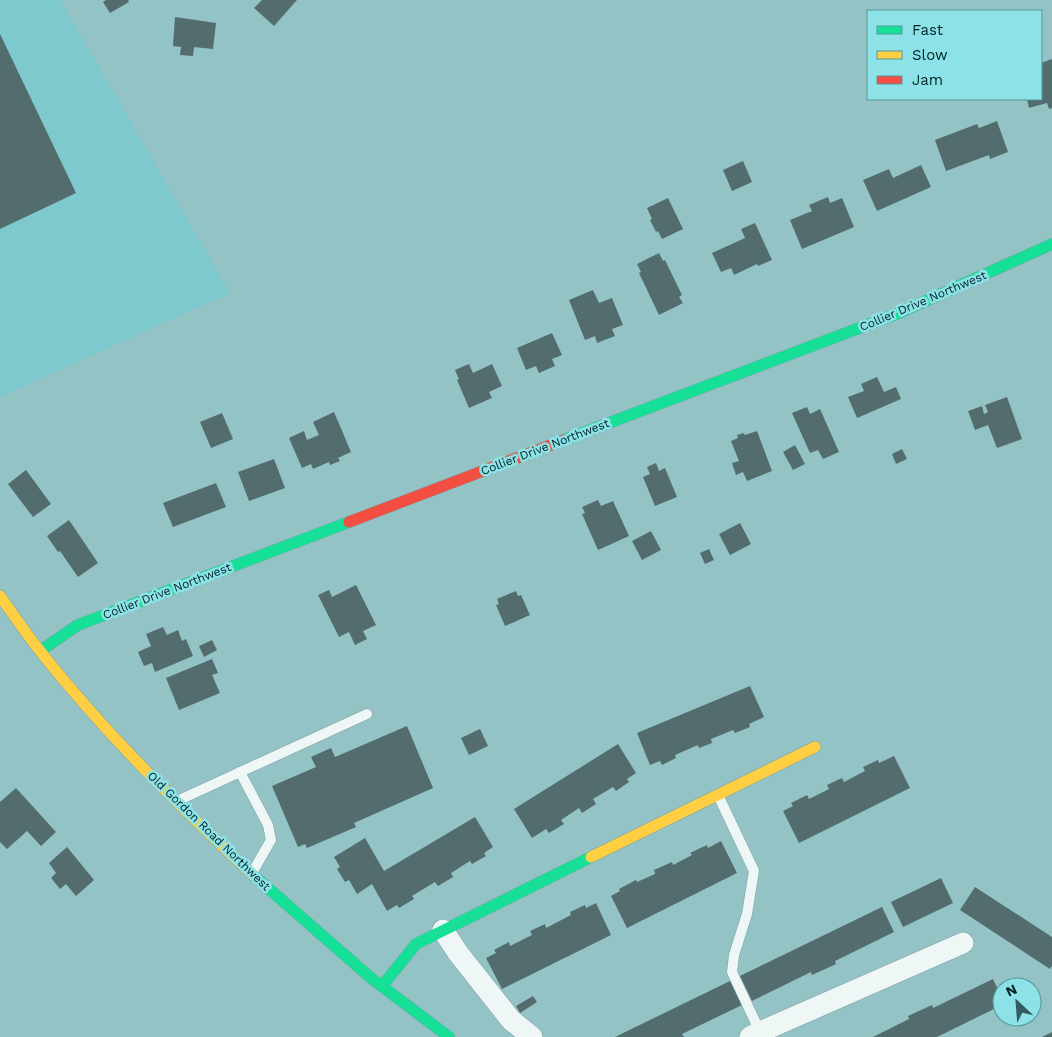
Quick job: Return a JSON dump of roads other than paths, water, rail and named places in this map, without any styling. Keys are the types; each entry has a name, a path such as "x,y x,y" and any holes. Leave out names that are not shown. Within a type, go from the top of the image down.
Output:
{"main road":[{"name":"Collier Drive Northwest","path":"40,651 78,625 899,313 1052,244"},
{"name":"Old Gordon Road Northwest","path":"0,596 40,651 108,731 176,802 252,874 382,986 449,1037"},
{"path":"382,986 416,944 815,748"}],"street":[{"path":"443,930 458,953 511,1020 532,1037"},
{"path":"755,1034 963,943"}],"lane":[{"path":"176,802 368,714"},
{"path":"240,772 268,825 271,840 252,874"},
{"path":"718,795 754,871 747,914 734,954 732,972 755,1034"}]}
